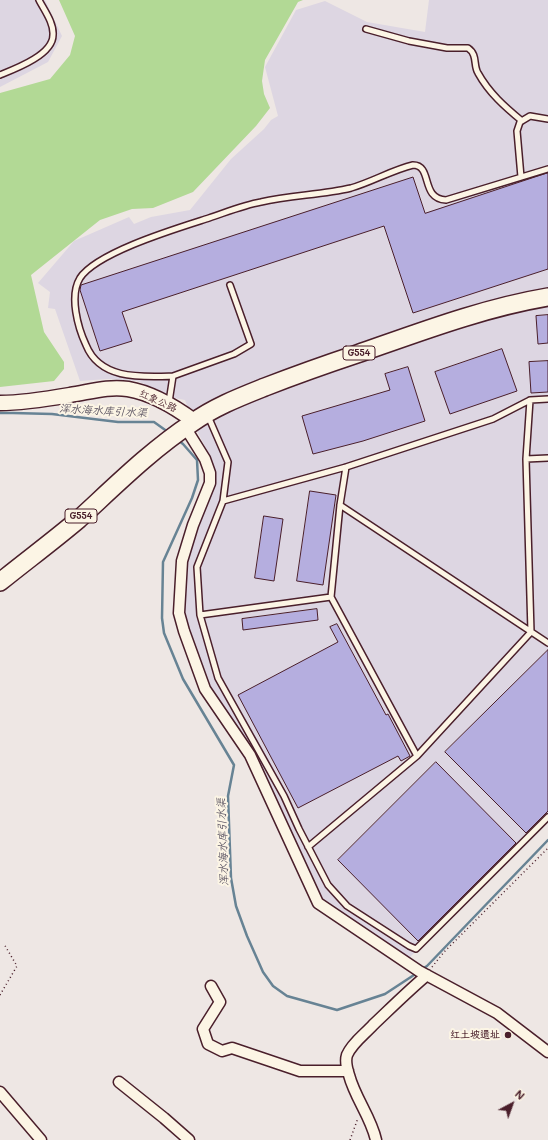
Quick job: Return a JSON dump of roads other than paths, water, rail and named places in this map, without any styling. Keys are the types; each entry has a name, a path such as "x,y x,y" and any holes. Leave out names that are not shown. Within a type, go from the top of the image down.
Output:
{"highway":[{"name":"G554","path":"0,582 61,534 159,447 191,423 231,402 288,378 386,344 473,316 548,297"}],"main road":[{"name":"红象公路","path":"0,402 46,399 96,390 117,388 137,391 169,405 191,423"}],"street":[{"path":"191,423 206,459 210,473 210,483 193,525 182,561 179,612 184,631 205,689 250,755 318,903 423,973 497,1013 548,1052"},
{"path":"376,1140 372,1126 353,1088 346,1059 351,1048 356,1042 423,973"},
{"path":"211,986 220,1002 203,1029 208,1044 222,1051 232,1048 300,1071 348,1071"},
{"path":"118,1082 164,1118 189,1140"},
{"path":"0,1092 41,1140"}],"lane":[{"path":"1,73 21,67 41,54 52,42 53,34 50,22 39,0"},
{"path":"366,29 409,41 447,48 468,48 475,57 476,71 490,92 504,107 522,121"},
{"path":"521,177 517,131 520,122 530,116 548,119"},
{"path":"230,285 251,344 234,354 173,376 137,376 114,372 102,367 91,356 86,347 76,310 75,291 78,282 83,274 103,259 155,236 249,205 350,188 413,165 418,165 422,168 432,194 434,197 441,200 451,199 548,169"},
{"path":"169,405 173,376"},
{"path":"223,501 346,468 493,419 530,400 548,399"},
{"path":"308,846 417,756 530,632 526,459 530,400"},
{"path":"191,423 228,462 223,501 197,567 200,615 218,678 284,796 328,885 347,906 416,949 548,817"},
{"path":"526,459 548,458"},
{"path":"346,468 340,505 331,597 417,756"},
{"path":"340,505 548,643"},
{"path":"200,615 331,597"}],"waterway":[{"name":"浑水海水库引水渠","path":"0,413 52,414 118,422 154,422 168,432"},
{"name":"浑水海水库引水渠","path":"178,440 197,460 198,480 192,498 163,562 162,618 164,633 183,679 234,765 228,796 231,878 236,906 263,972 273,986 287,996 337,1010 385,994 417,973"},
{"name":"浑水海水库引水渠","path":"421,970 427,966 548,840"}],"place":[{"name":"红土坡遗址","path":"508,1035"}]}
